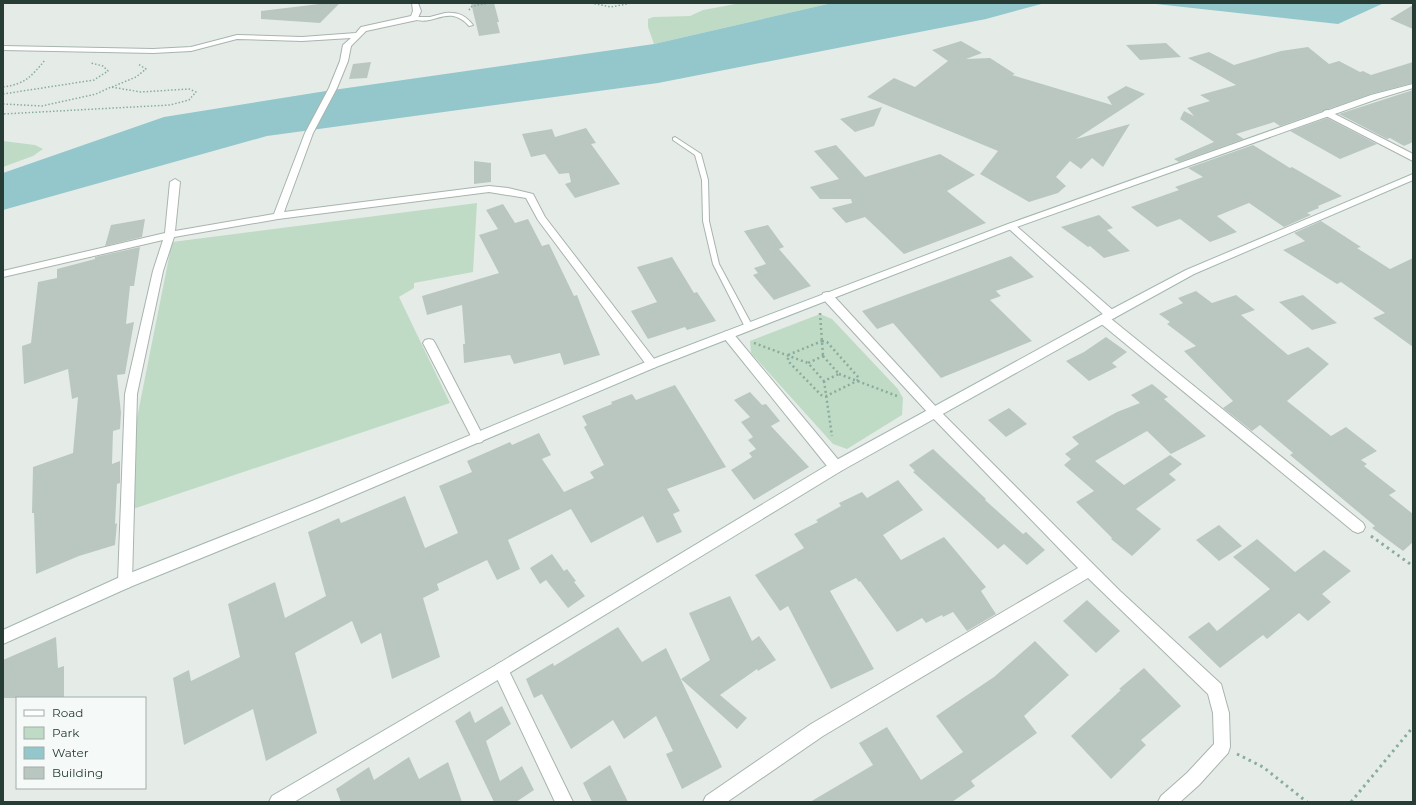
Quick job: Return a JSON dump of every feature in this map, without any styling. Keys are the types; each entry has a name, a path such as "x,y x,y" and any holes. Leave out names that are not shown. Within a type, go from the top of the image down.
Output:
{"street":[{"path":"278,216 309,133 333,88 344,61 347,45 364,29 414,18 418,11 415,3"},
{"path":"3,48 154,51 191,48 237,37 302,39 356,35"},
{"path":"3,637 125,582 317,505 652,364 1010,226 1327,113 1413,86"},
{"path":"1327,113 1413,158"},
{"path":"278,802 501,670 836,467 934,412 1190,272 1413,177"},
{"path":"125,582 131,394 143,331 158,271 170,235 175,182"},
{"path":"3,274 170,235 278,216 489,189 508,191 530,196 541,218 652,364"},
{"path":"1010,226 1107,317 1358,527"},
{"path":"823,298 1116,596 1215,690 1221,714 1222,747 1193,779 1167,802"},
{"path":"729,335 836,467"},
{"path":"429,343 478,438"},
{"path":"712,802 817,730 1090,569"},
{"path":"501,670 564,802"}],"lane":[{"path":"414,18 422,19 455,13 466,18 471,25"},
{"path":"675,139 698,154 705,180 706,221 716,264 749,327"}],"path":[{"path":"455,13 469,10 472,6 490,3"},
{"path":"591,3 605,8 620,7 632,3"},
{"path":"3,104 42,106 96,94 136,77 146,69 131,60 130,51"},
{"path":"3,87 13,86 28,80 47,58"},
{"path":"3,94 94,80 108,72 103,66 89,62"},
{"path":"3,114 170,105 189,100 196,92 189,89 141,92 111,87"},
{"path":"823,298 823,356 840,374 903,398"},
{"path":"729,335 808,363 824,381 832,438"},
{"path":"788,355 822,341 827,342 859,378 857,381"},
{"path":"788,355 788,361 821,395 826,396 857,381"},
{"path":"808,363 823,356"},
{"path":"824,381 840,374"},
{"path":"1358,527 1413,566"},
{"path":"1351,802 1413,727"},
{"path":"1222,747 1263,767 1307,802"}],"green space":[{"path":"741,3 832,3 654,44 648,27 648,19 653,17 690,16 703,10"},
{"path":"3,141 35,145 43,149 33,156 3,167"},
{"path":"477,203 473,272 414,283 414,288 399,297 450,403 133,509 137,418 172,242"},
{"path":"820,314 832,319 898,389 903,398 902,415 847,449 833,444 751,353 750,341"}],"water":[{"path":"832,3 1045,3 986,19 658,83 267,136 3,210 3,173 164,117 326,91 654,44"},
{"path":"1147,3 1384,3 1338,24"}],"building":[{"path":"327,3 340,3 320,23 261,19 261,11"},
{"path":"471,3 494,3 500,33 479,36"},
{"path":"1413,5 1413,29 1390,19"},
{"path":"961,41 982,53 966,59 990,58 1015,74 1012,75 1112,105 1107,97 1126,86 1145,94 1076,139 1130,124 1103,167 1092,158 1081,169 1070,161 1056,177 1066,186 1058,193 1029,202 980,174 998,151 867,97 894,78 915,87 948,61 932,50"},
{"path":"1166,43 1181,57 1140,60 1126,45"},
{"path":"1308,47 1329,64 1339,61 1360,72 1363,71 1371,75 1413,62 1413,83 1371,94 1280,126 1274,122 1236,134 1244,139 1179,162 1174,159 1214,142 1180,119 1184,111 1194,116 1187,108 1210,101 1200,95 1236,85 1188,58 1209,52 1234,65 1281,51"},
{"path":"371,62 367,78 349,79 353,64"},
{"path":"1413,90 1413,142 1404,146 1390,138 1387,139 1339,114"},
{"path":"882,107 874,126 855,132 840,119"},
{"path":"1327,118 1377,144 1340,159 1290,131"},
{"path":"586,128 596,143 591,144 620,184 575,198 565,184 571,182 569,173 559,174 545,154 531,157 522,134 552,129 555,137"},
{"path":"836,145 865,177 940,154 975,175 947,191 986,223 904,254 865,217 846,223 832,208 852,203 851,199 820,199 810,187 839,179 814,151"},
{"path":"1253,145 1290,168 1292,167 1342,196 1318,206 1319,208 1307,213 1311,215 1284,227 1249,203 1217,216 1237,232 1210,242 1180,219 1157,227 1131,207 1179,190 1175,187 1203,177 1188,168"},
{"path":"474,161 491,163 491,182 474,184"},
{"path":"503,204 515,223 528,219 542,246 549,244 574,296 577,295 600,355 564,365 560,353 514,364 510,355 464,363 463,344 465,344 462,305 427,315 422,296 499,273 479,235 498,229 486,210"},
{"path":"1099,215 1113,228 1107,230 1130,251 1104,258 1090,246 1088,247 1061,227"},
{"path":"145,219 142,237 105,246 111,225"},
{"path":"1321,221 1361,247 1357,248 1390,269 1413,258 1413,347 1373,318 1385,313 1341,282 1337,284 1283,250 1305,241 1294,233"},
{"path":"768,225 784,247 779,249 811,286 774,300 753,275 758,273 754,268 766,264 744,231"},
{"path":"140,247 134,286 130,286 126,324 134,322 125,374 117,375 121,413 120,429 113,431 112,464 120,461 120,483 117,484 115,524 117,523 115,545 79,556 36,574 34,513 32,513 33,467 73,453 78,397 72,399 68,369 24,384 22,346 31,343 38,282 57,278 57,269 95,259 95,257"},
{"path":"1011,256 1034,277 996,291 1001,296 990,300 1032,341 941,378 893,323 877,329 862,311"},
{"path":"672,257 694,293 697,292 716,321 687,330 685,327 648,339 631,311 657,302 637,267"},
{"path":"1196,291 1212,303 1236,295 1255,310 1241,315 1288,355 1308,347 1329,364 1287,401 1331,436 1346,427 1377,451 1361,460 1367,464 1364,466 1396,491 1389,495 1413,514 1413,542 1403,551 1372,528 1375,526 1290,455 1293,453 1260,425 1252,431 1223,408 1233,401 1184,351 1196,346 1167,324 1170,322 1159,314 1183,303 1178,298"},
{"path":"1303,295 1337,323 1312,330 1279,302"},
{"path":"1106,337 1127,352 1112,363 1117,367 1089,381 1066,361 1084,352"},
{"path":"1152,384 1168,397 1164,399 1206,436 1171,454 1147,431 1095,461 1124,485 1170,455 1182,464 1169,474 1176,480 1136,509 1161,529 1132,556 1111,539 1112,538 1076,502 1094,491 1064,465 1071,459 1065,454 1079,444 1072,437 1117,412 1140,403 1131,395"},
{"path":"675,385 726,467 667,489 680,511 673,514 682,532 657,543 643,516 591,543 571,509 508,540 520,569 497,580 487,560 437,584 439,590 423,598 440,657 392,679 381,633 361,644 352,621 295,653 317,733 266,761 253,709 184,745 173,678 189,670 191,681 240,657 228,604 275,582 285,618 326,596 308,532 339,518 341,523 405,496 425,548 458,533 439,486 472,472 467,461 510,442 512,445 539,433 551,455 542,459 564,492 594,478 590,472 604,465 584,427 587,425 582,416 632,394 636,400"},
{"path":"750,392 762,405 766,404 780,421 771,426 809,467 754,500 731,470 752,457 749,453 756,449 748,440 753,437 741,422 750,417 734,400"},
{"path":"1009,408 1027,424 1006,437 988,420"},
{"path":"933,449 986,499 985,500 1023,534 1026,532 1045,550 1027,565 1004,544 998,549 913,472 915,471 909,465"},
{"path":"898,480 923,510 883,535 901,560 944,537 986,587 981,591 996,614 967,631 953,612 943,617 942,615 926,623 922,618 897,632 860,581 859,582 856,578 830,591 874,669 831,689 788,606 780,611 755,575 804,548 794,534 818,522 816,520 841,506 839,503 862,492 867,498"},
{"path":"1219,525 1242,546 1219,561 1196,540"},
{"path":"1257,539 1295,572 1324,550 1351,571 1322,594 1331,602 1308,621 1299,613 1267,639 1263,635 1220,668 1188,637 1209,622 1217,631 1270,589 1233,557"},
{"path":"552,554 564,571 567,569 576,581 574,582 585,596 568,608 546,580 540,584 530,568"},
{"path":"730,596 752,641 759,636 776,660 758,671 757,669 720,695 747,718 737,729 681,679 710,660 689,613"},
{"path":"1087,600 1120,631 1096,653 1063,621"},
{"path":"618,627 642,662 666,648 722,767 682,789 666,754 673,751 656,716 624,739 613,720 571,749 542,694 534,698 526,679 553,663 554,666"},
{"path":"56,637 58,668 64,666 64,697 3,698 3,660"},
{"path":"1035,641 1069,675 1024,716 1037,733 971,781 975,786 952,802 810,802 873,765 859,743 887,727 921,780 963,752 936,716 994,677"},
{"path":"1144,668 1181,706 1141,740 1146,745 1111,779 1071,736 1121,690 1119,689"},
{"path":"502,706 511,724 486,741 500,781 522,766 534,790 516,802 494,802 455,721 470,711 475,723"},
{"path":"409,757 419,779 448,762 462,802 341,802 336,789 369,767 374,780"},
{"path":"610,765 628,802 592,802 583,783"}]}
